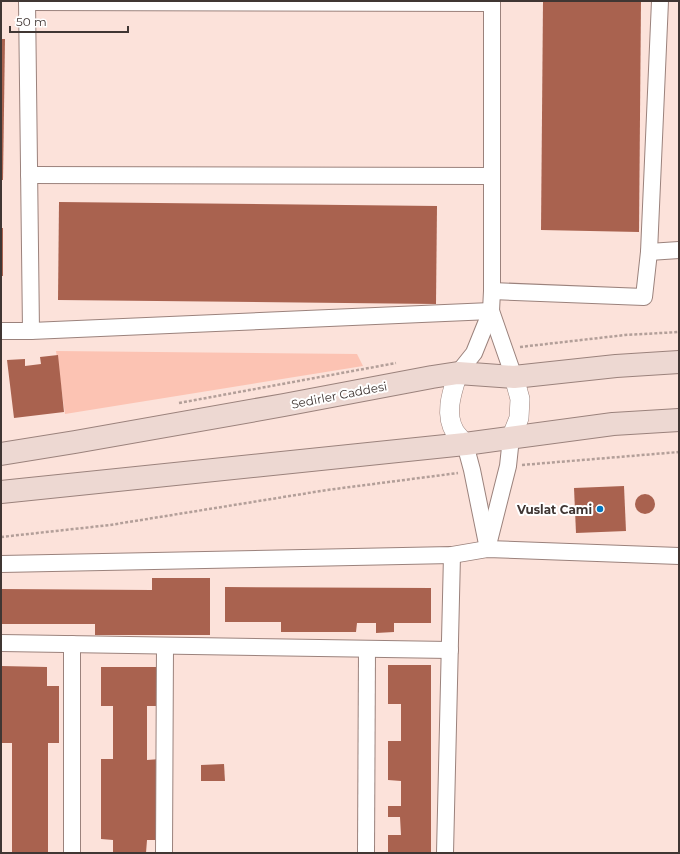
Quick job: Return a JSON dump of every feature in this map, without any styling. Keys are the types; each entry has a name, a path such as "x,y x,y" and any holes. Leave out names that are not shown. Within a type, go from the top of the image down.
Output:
{"main road":[{"name":"Sedirler Caddesi","path":"1,454 230,415 458,373 514,377 616,366 679,362"},
{"path":"1,492 465,444 614,424 679,420"}],"street":[{"path":"31,331 27,1 492,2 491,310 474,353 458,373 452,394 449,416 455,432 465,444 472,470 487,548"},
{"path":"492,291 644,297 650,252 660,1"},
{"path":"29,175 492,176"},
{"path":"650,252 679,250"},
{"path":"1,331 31,331 491,310"},
{"path":"487,548 508,466 511,438 519,418 520,399 491,310"},
{"path":"1,564 452,555 487,548 679,556"},
{"path":"445,853 452,555"},
{"path":"1,643 450,650"},
{"path":"72,644 72,853"},
{"path":"164,853 165,646"},
{"path":"366,649 366,853"}],"path":[{"path":"508,466 679,452"},
{"path":"1,537 110,525 327,490 453,474 472,470"}],"shaded area":[{"path":"56,351 357,354 363,366 65,414"}],"building":[{"path":"543,1 641,1 639,232 541,230"},
{"path":"1,39 5,39 3,180 1,180"},
{"path":"59,202 437,206 436,304 58,300"},
{"path":"1,228 3,228 3,276 1,276"},
{"path":"58,355 64,412 14,418 7,360 25,359 25,366 41,364 40,357"},
{"name":"Vuslat Cami","path":"624,486 626,531 576,533 574,488"},
{"path":"641,494 649,494 655,500 655,508 649,514 641,514 635,508 635,500"},
{"path":"152,578 210,578 210,635 95,635 95,624 1,624 1,589 152,590"},
{"path":"225,587 431,588 431,623 394,623 394,632 376,633 376,623 357,623 356,632 281,632 281,622 225,622"},
{"path":"388,665 431,665 431,853 388,853 388,835 401,835 400,817 388,817 388,806 401,806 401,781 388,780 388,741 401,741 401,704 388,704"},
{"path":"1,666 47,667 47,686 59,686 59,743 48,743 48,853 12,853 12,743 1,743"},
{"path":"101,667 160,667 160,706 147,706 147,760 160,759 160,840 147,840 146,853 113,853 113,840 101,839 101,759 113,759 113,706 101,706"},
{"path":"224,764 225,781 201,781 201,765"}],"place":[{"name":"Vuslat Cami","path":"600,509"}]}
